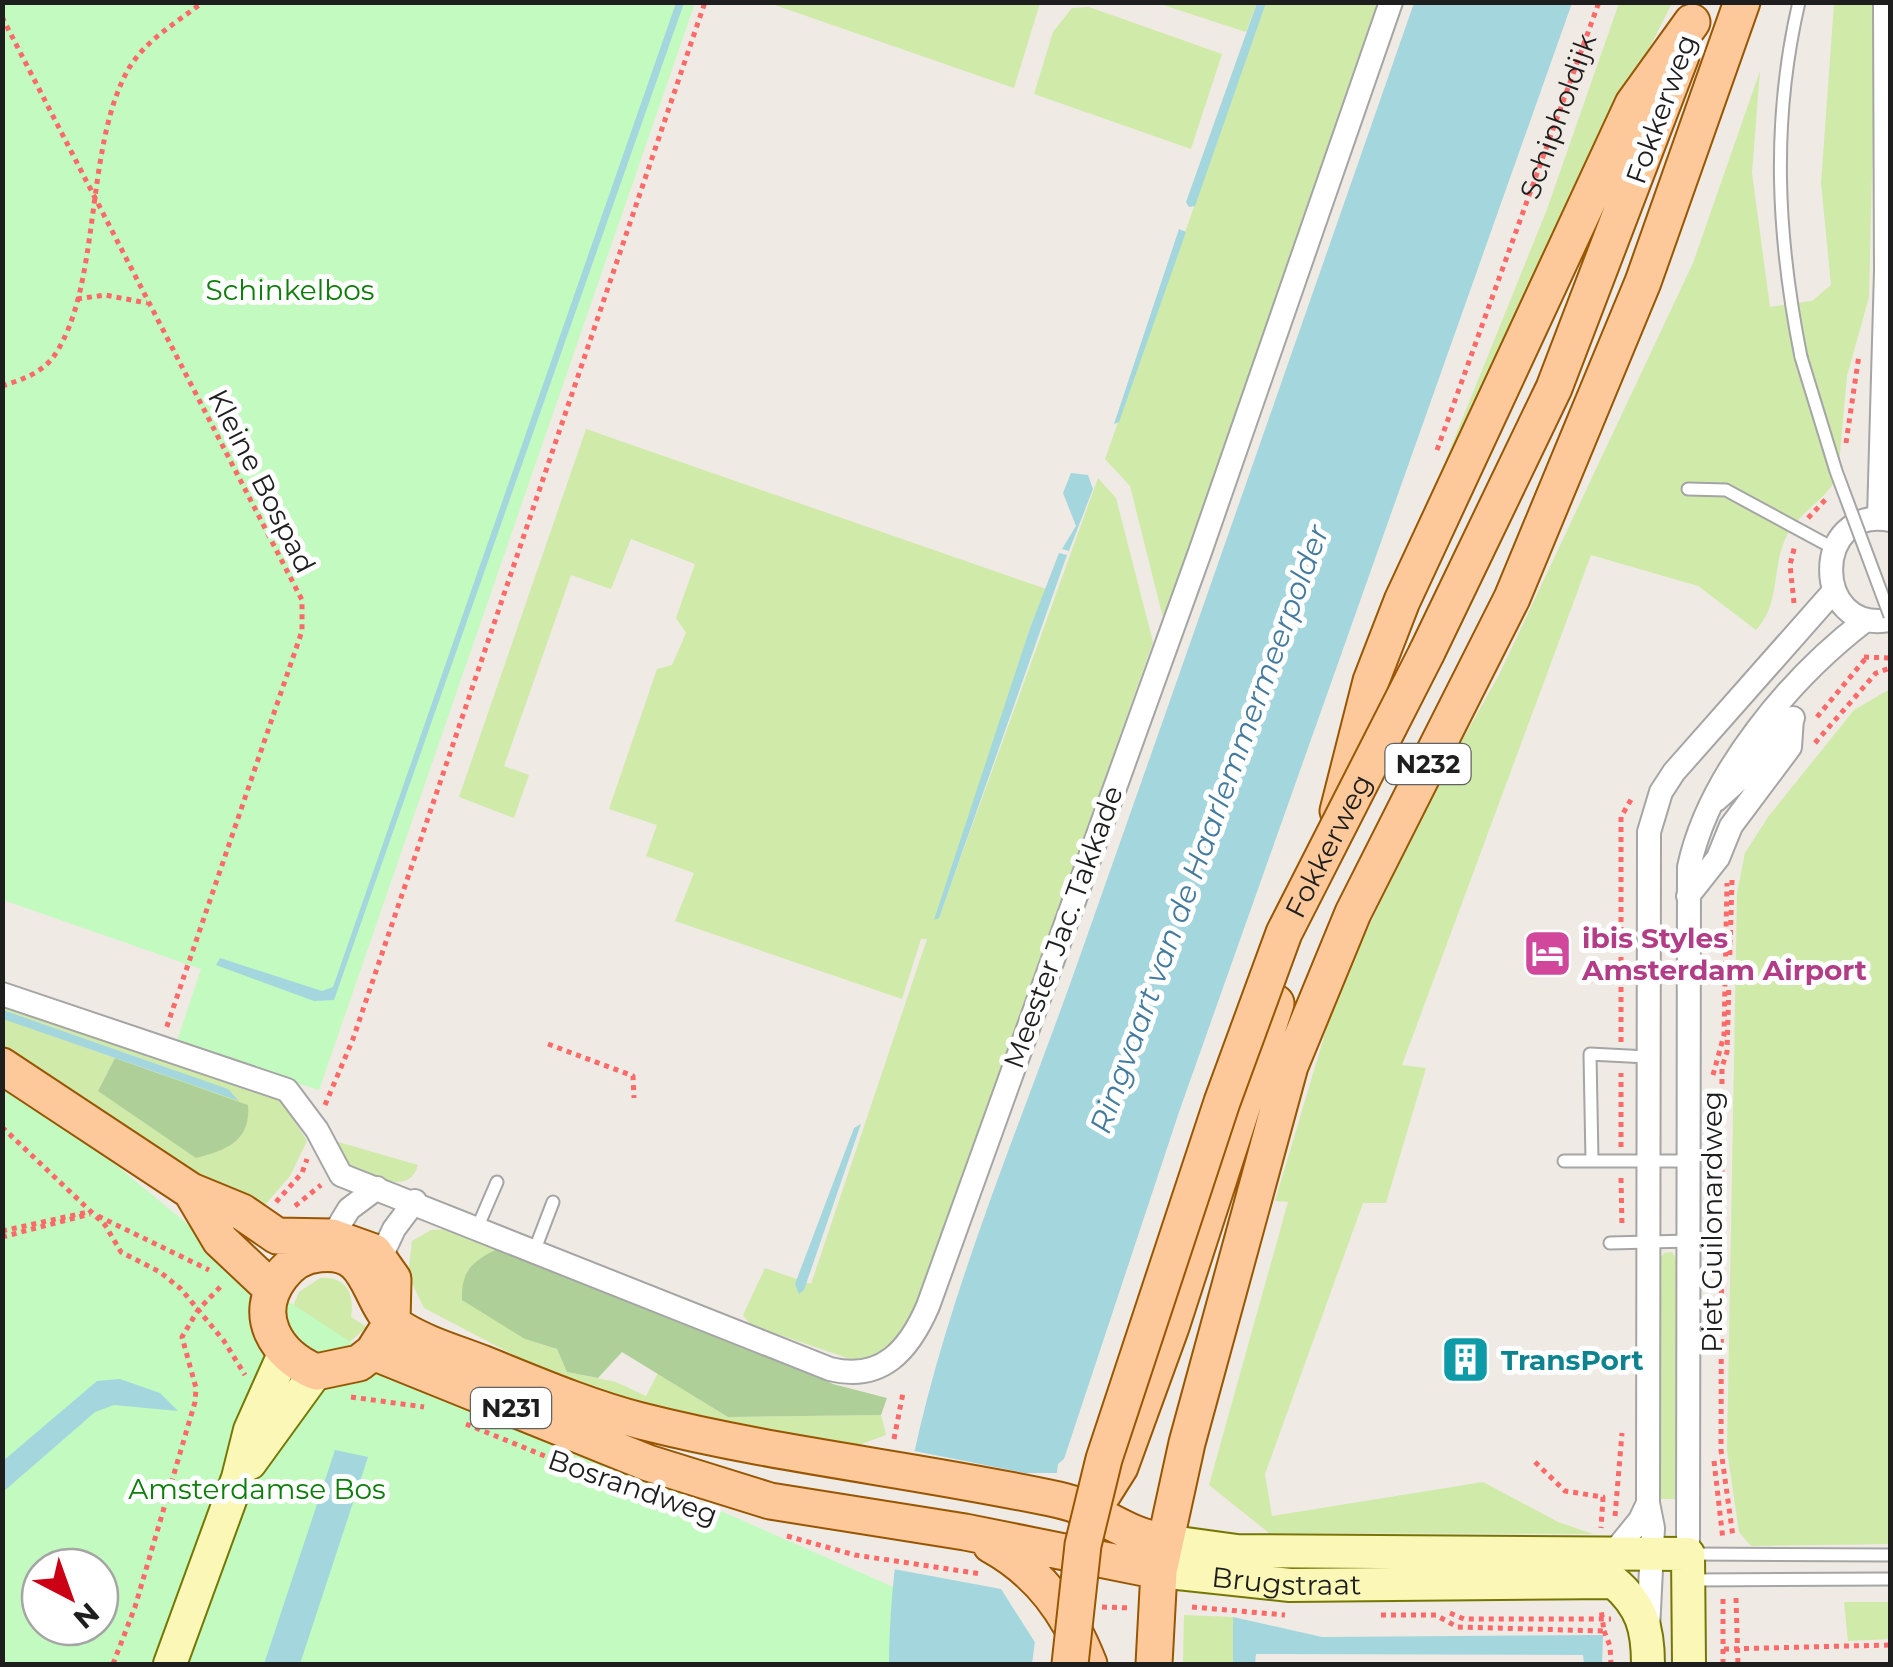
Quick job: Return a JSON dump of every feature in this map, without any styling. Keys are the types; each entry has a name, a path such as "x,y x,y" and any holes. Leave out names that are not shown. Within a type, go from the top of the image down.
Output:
{"main road":[{"name":"Fokkerweg","path":"1153,1549 1250,1206 1311,1010 1368,884 1519,581 1642,282 1742,2"},
{"name":"Fokkerweg","path":"1070,1664 1083,1545 1104,1459 1222,1102 1284,933 1428,652 1554,388 1648,152 1695,12"},
{"name":"N232","path":"1070,1503 1103,1494 1120,1467 1302,930 1384,643 1633,104 1695,12"},
{"path":"2,1066 190,1191 242,1212 276,1236 320,1243 355,1243 380,1259 393,1278 394,1311 373,1352 327,1385 284,1354 268,1322 272,1289 320,1243"},
{"path":"190,1191 220,1240 272,1289"},
{"path":"320,1243 350,1257 366,1272 381,1310 394,1311"},
{"name":"Brugstraat","path":"394,1311 440,1349 638,1420 768,1449 898,1469 1070,1503 1153,1549"},
{"name":"Bosrandweg","path":"373,1352 648,1464 770,1501 889,1520"},
{"name":"N232","path":"1120,1467 1122,1500 1153,1549 1154,1664"},
{"name":"Brugstraat","path":"889,1520 1054,1549 1153,1549"},
{"path":"965,1532 1011,1556 1047,1588 1068,1619 1090,1664"}],"street":[{"name":"Meester Jac. Takkade","path":"377,1188 830,1369 864,1373 883,1367 912,1340 928,1306 1200,552 1391,2"},
{"path":"1885,2 1885,519 1861,522 1844,532 1833,548 1828,578 1846,610 1866,620 1890,618"},
{"path":"1648,1664 1652,1567 1648,1502 1646,867 1652,814 1662,792 1698,743 1833,592"},
{"name":"Piet Guilonardweg","path":"1688,1567 1688,896 1696,838 1739,753 1832,646 1866,620"},
{"path":"1688,896 1718,858 1732,826 1790,747 1796,688"},
{"name":"Piet Guilonardweg","path":"1710,806 1754,766 1792,718"},
{"path":"2,994 161,1044 287,1090 317,1130 342,1174 377,1188"},
{"path":"320,1243 349,1209 377,1188"},
{"path":"380,1259 394,1229 415,1202"},
{"path":"170,1664 238,1478 250,1430 284,1354"},
{"path":"238,1478 327,1385"},
{"path":"1648,1502 1614,1567 1648,1630"},
{"name":"Brugstraat","path":"1153,1549 1688,1567"},
{"path":"1688,1567 1689,1664"}],"lane":[{"path":"1799,2 1782,83 1780,222 1801,357 1836,471 1890,618"},
{"path":"1688,489 1726,490 1833,548"},
{"path":"1592,1161 1590,1054 1647,1056"},
{"path":"1564,1161 1688,1162"},
{"path":"478,1226 497,1182"},
{"path":"536,1249 553,1202"},
{"path":"1610,1243 1688,1241"},
{"path":"1688,1567 1730,1555 1890,1554"},
{"path":"1688,1567 1729,1579 1890,1578"}],"path":[{"path":"2,386 46,366 67,332 77,299 94,194 119,93 131,64 148,42 203,2"},
{"path":"317,1130 353,1039 705,2"},
{"name":"Schipholdijk","path":"1516,230 1599,2"},
{"name":"Kleine Bospad","path":"2,17 302,600 302,632 161,1044"},
{"path":"77,299 105,295 148,303"},
{"path":"1804,745 1819,712 1866,658"},
{"path":"1813,746 1876,673 1890,668"},
{"name":"Piet Guilonardweg","path":"1730,876 1727,1052 1722,1067 1721,1450 1730,1555 1712,1448 1712,1098 1724,1035 1730,876"},
{"path":"548,1044 634,1076 634,1098"},
{"path":"2,1127 93,1213 121,1252 160,1272 198,1310 246,1376 266,1392"},
{"path":"2,1237 93,1213"},
{"path":"112,1664 135,1607 195,1402 196,1388 182,1337 198,1310"},
{"path":"327,1385 426,1407"},
{"path":"897,1425 904,1393"},
{"name":"Bosrandweg","path":"461,1422 617,1484"},
{"path":"779,1534 855,1555 986,1575"},
{"path":"1729,1579 1738,1664"},
{"path":"1723,1664 1729,1579"},
{"path":"1604,1632 1610,1646 1610,1664"},
{"path":"1723,1649 1890,1646"}],"green space":[{"path":"770,2 1040,3 1014,88"},
{"name":"Schinkelbos","path":"3,3 695,3 319,1090 176,1044 201,969 3,900"},
{"path":"1157,3 1257,3 1246,32"},
{"path":"1266,3 1383,3 1163,618 1130,486 1105,459"},
{"path":"1619,3 1672,3 1565,215 1410,548 1546,212"},
{"path":"1834,3 1876,3 1869,297 1847,376 1838,475 1787,535 1773,597 1756,630 1698,586 1591,555 1402,1065 1426,1068 1386,1203 1363,1203 1265,1474 1272,1516 1483,1482 1558,1522 1593,1534 1269,1533 1209,1485 1288,1202 1275,1201 1329,1020 1430,797 1499,675 1693,263 1760,71 1752,173 1770,307 1812,301 1831,285 1821,183"},
{"path":"1089,7 1222,54 1191,149 1034,94 1053,32 1072,8"},
{"path":"586,429 1046,589 1030,628 938,920 1098,478 1116,498 1153,642 914,1317 884,1352 862,1363 751,1325 743,1315 765,1268 811,1284 927,939 921,939 902,999 675,921 694,873 646,856 657,825 609,809 657,669 672,665 686,633 676,618 695,564 631,539 611,589 571,575 504,766 529,775 514,818 459,797"},
{"path":"1890,689 1890,1544 1751,1546 1739,1532 1727,1450 1737,893 1745,853 1768,817 1854,710"},
{"path":"3,1000 263,1091 283,1103 307,1141 290,1176 258,1213 3,1047 3,1018 115,1058 98,1091 177,1071 3,1010"},
{"path":"115,1058 248,1105 246,1127 227,1147 196,1158 98,1091"},
{"name":"Amsterdamse Bos","path":"2,1071 254,1279 380,1361 991,1630 992,1664 3,1664"},
{"path":"335,1141 418,1165 407,1180 379,1179 351,1168"},
{"path":"453,1229 501,1247 525,1339 557,1349 567,1372 616,1382 646,1396 658,1373 728,1417 881,1415 886,1435 856,1446 710,1421 621,1398 533,1365 424,1308 408,1275 412,1241 431,1230"},
{"path":"501,1247 630,1291 833,1384 887,1398 881,1415 728,1417 622,1352 598,1378 567,1372 557,1349 525,1339 462,1300 464,1280 471,1266"},
{"path":"1672,1252 1677,1260 1677,1499 1660,1499 1659,1260 1664,1253"},
{"path":"320,1278 336,1280 347,1288 352,1301 351,1317 367,1327 346,1345 293,1306 299,1292"},
{"path":"1844,1602 1890,1602 1890,1639 1848,1641"},
{"path":"1184,1615 1233,1617 1233,1664 1183,1664"}],"water":[{"path":"676,3 684,3 334,1000 314,1001 216,965 220,958 322,991 333,987"},
{"path":"1257,3 1266,3 1195,206 1189,207 1186,202"},
{"name":"Ringvaart van de Haarlemmermeerpolder","path":"1414,3 1572,3 1179,1112 1064,1459 1058,1464 1032,1664 889,1664 894,1572 908,1481 955,1304"},
{"path":"1179,229 1186,232 1119,422 1114,424"},
{"path":"1071,473 1088,475 1093,489 1069,551 1062,549 1076,526 1063,493"},
{"path":"1059,553 1067,555 939,918 934,920 1030,628"},
{"path":"3,1010 228,1089 239,1101 3,1019"},
{"path":"861,1124 804,1290 799,1294 795,1284 854,1128"},
{"path":"120,1379 160,1393 178,1411 114,1405 95,1412 3,1492 3,1461 97,1381"},
{"path":"335,1450 368,1457 300,1664 264,1664"},
{"path":"1233,1617 1322,1637 1603,1635 1602,1664 1584,1664 1583,1655 1256,1654 1255,1664 1233,1664"}],"pier":[{"path":"909,1450 1025,1473 1061,1473 1036,1644 1001,1589 888,1568"}],"place":[{"name":"ibis Styles Amsterdam Airport","path":"1547,954"},
{"name":"TransPort","path":"1466,1360"}]}
